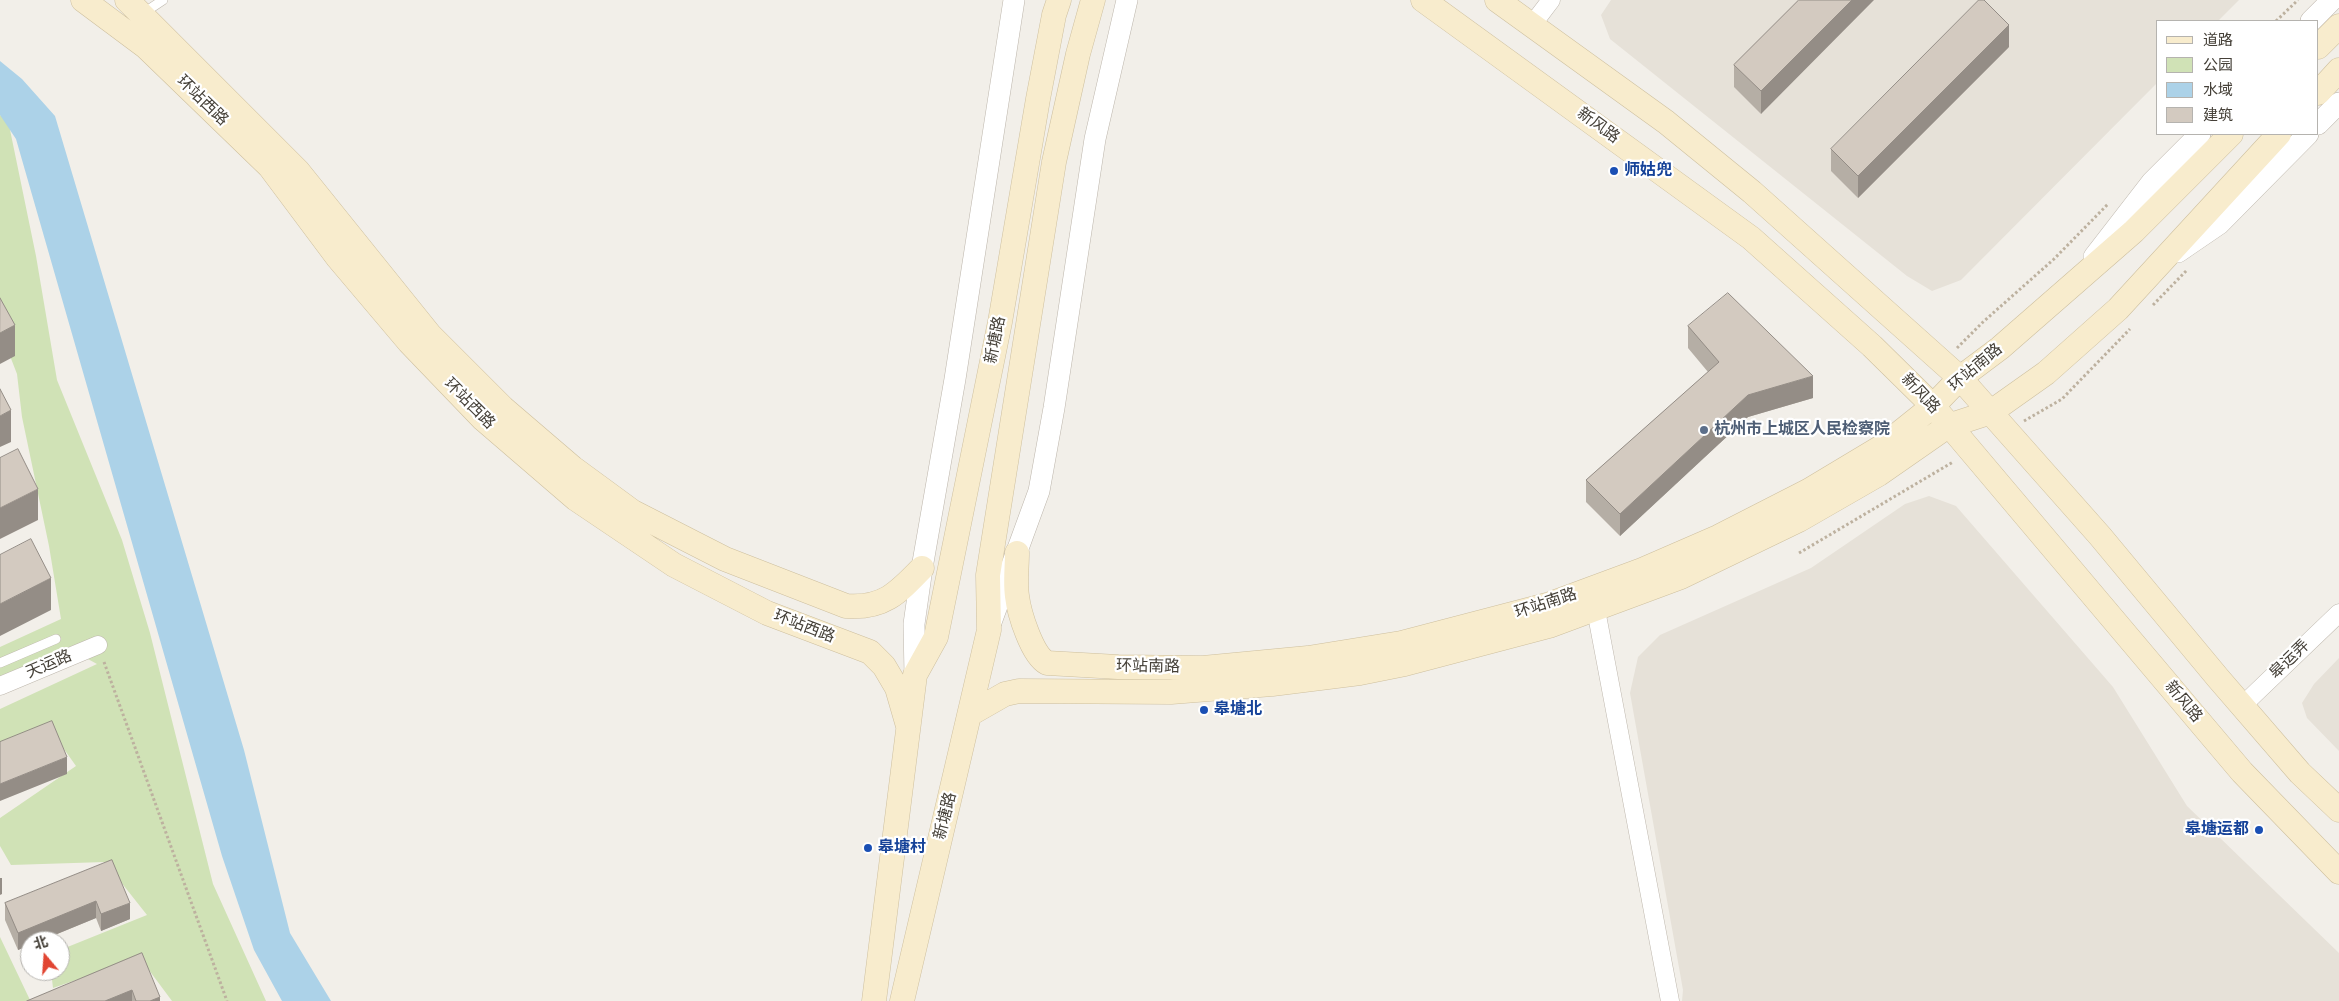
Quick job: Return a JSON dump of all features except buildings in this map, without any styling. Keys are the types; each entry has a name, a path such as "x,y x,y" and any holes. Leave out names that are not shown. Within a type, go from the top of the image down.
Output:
{"main road":[{"name":"环站西路","path":"83,0 146,47 270,167 338,258 410,342 483,419 576,499 674,564 767,613 870,652 884,666 898,688 908,726"},
{"name":"新塘路","path":"874,1001 915,675 936,637 1000,322 1038,99 1058,0"},
{"name":"新塘路","path":"902,1001 989,630 988,575 1054,162 1078,54 1093,0"},
{"name":"新风路","path":"1423,0 1751,238 1872,346 1933,406 2242,772 2339,872"},
{"path":"1497,0 1666,122 1752,192 1960,378 2100,536 2300,773 2339,810"},
{"name":"环站西路","path":"135,7 298,171 430,335 503,408 573,468 633,512 725,559 846,606 862,608 884,601 898,592 922,568"},
{"path":"2319,46 2339,26"},
{"path":"2319,92 2339,70"},
{"name":"环站南路","path":"1017,553 1017,596 1022,616 1034,649 1041,660 1047,662 1118,668 1203,668 1289,660 1401,643 1550,604 1642,570 1703,544 1822,483 1883,446 1933,406 1960,378 2000,348 2134,231 2230,135"},
{"name":"环站南路","path":"970,714 1005,694 1019,691 1171,692 1272,684 1405,664 1485,644 1596,610 1681,577 1799,520 1879,474 1948,426 1991,412 2046,373 2118,309 2278,135"}],"street":[{"name":"新塘路","path":"915,675 914,624 922,568 960,350 1014,0"},
{"name":"新塘路","path":"989,630 1039,490 1054,408 1095,139 1127,0"},
{"path":"1532,25 1551,0"},
{"path":"2312,20 2332,0"},
{"path":"2319,123 2339,103"},
{"name":"环站南路","path":"2074,283 2152,182 2199,135"},
{"name":"环站南路","path":"2118,309 2173,255 2219,224 2307,135"},
{"path":"1596,610 1670,1001"},
{"name":"皋运弄","path":"2242,706 2339,613"},
{"name":"天运路","path":"0,686 98,645"}],"lane":[{"path":"135,7 163,0"},
{"path":"0,663 56,639"}],"path":[{"path":"2277,20 2298,0"},
{"path":"1943,363 1983,322 2054,259 2108,203"},
{"path":"98,645 227,1001"}],"shaded area":[{"path":"1611,0 2239,0 2219,20 2156,20 2156,84 1961,280 1932,291 1907,276 1610,39 1601,15"},
{"name":"皋塘运都","path":"1929,496 1956,506 2113,687 2187,806 2339,953 2339,1001 1682,1001 1683,990 1630,693 1638,657 1660,635 1811,568 1905,504"},
{"path":"2339,658 2339,751 2307,718 2302,703 2314,684"}],"green space":[{"path":"0,115 8,120 36,256 57,380 122,540 150,633 213,884 266,1001 172,1001 140,958 53,988 52,981 70,981 70,946 147,915 105,862 11,865 0,846 0,818 76,766 49,728 0,750 0,709 97,664 66,647 0,677 0,647 61,619 49,546 22,417 17,374 0,330"},
{"path":"0,937 30,1000 0,1001"}],"water":[{"path":"0,61 22,79 55,116 244,750 290,933 331,1001 282,1001 254,950 222,856 16,139 0,115"}],"place":[{"name":"师姑兜","path":"1614,171"},
{"name":"杭州市上城区人民检察院","path":"1704,430"},
{"name":"皋塘北","path":"1204,710"},
{"name":"皋塘运都","path":"2259,830"},
{"name":"皋塘村","path":"868,848"}]}
